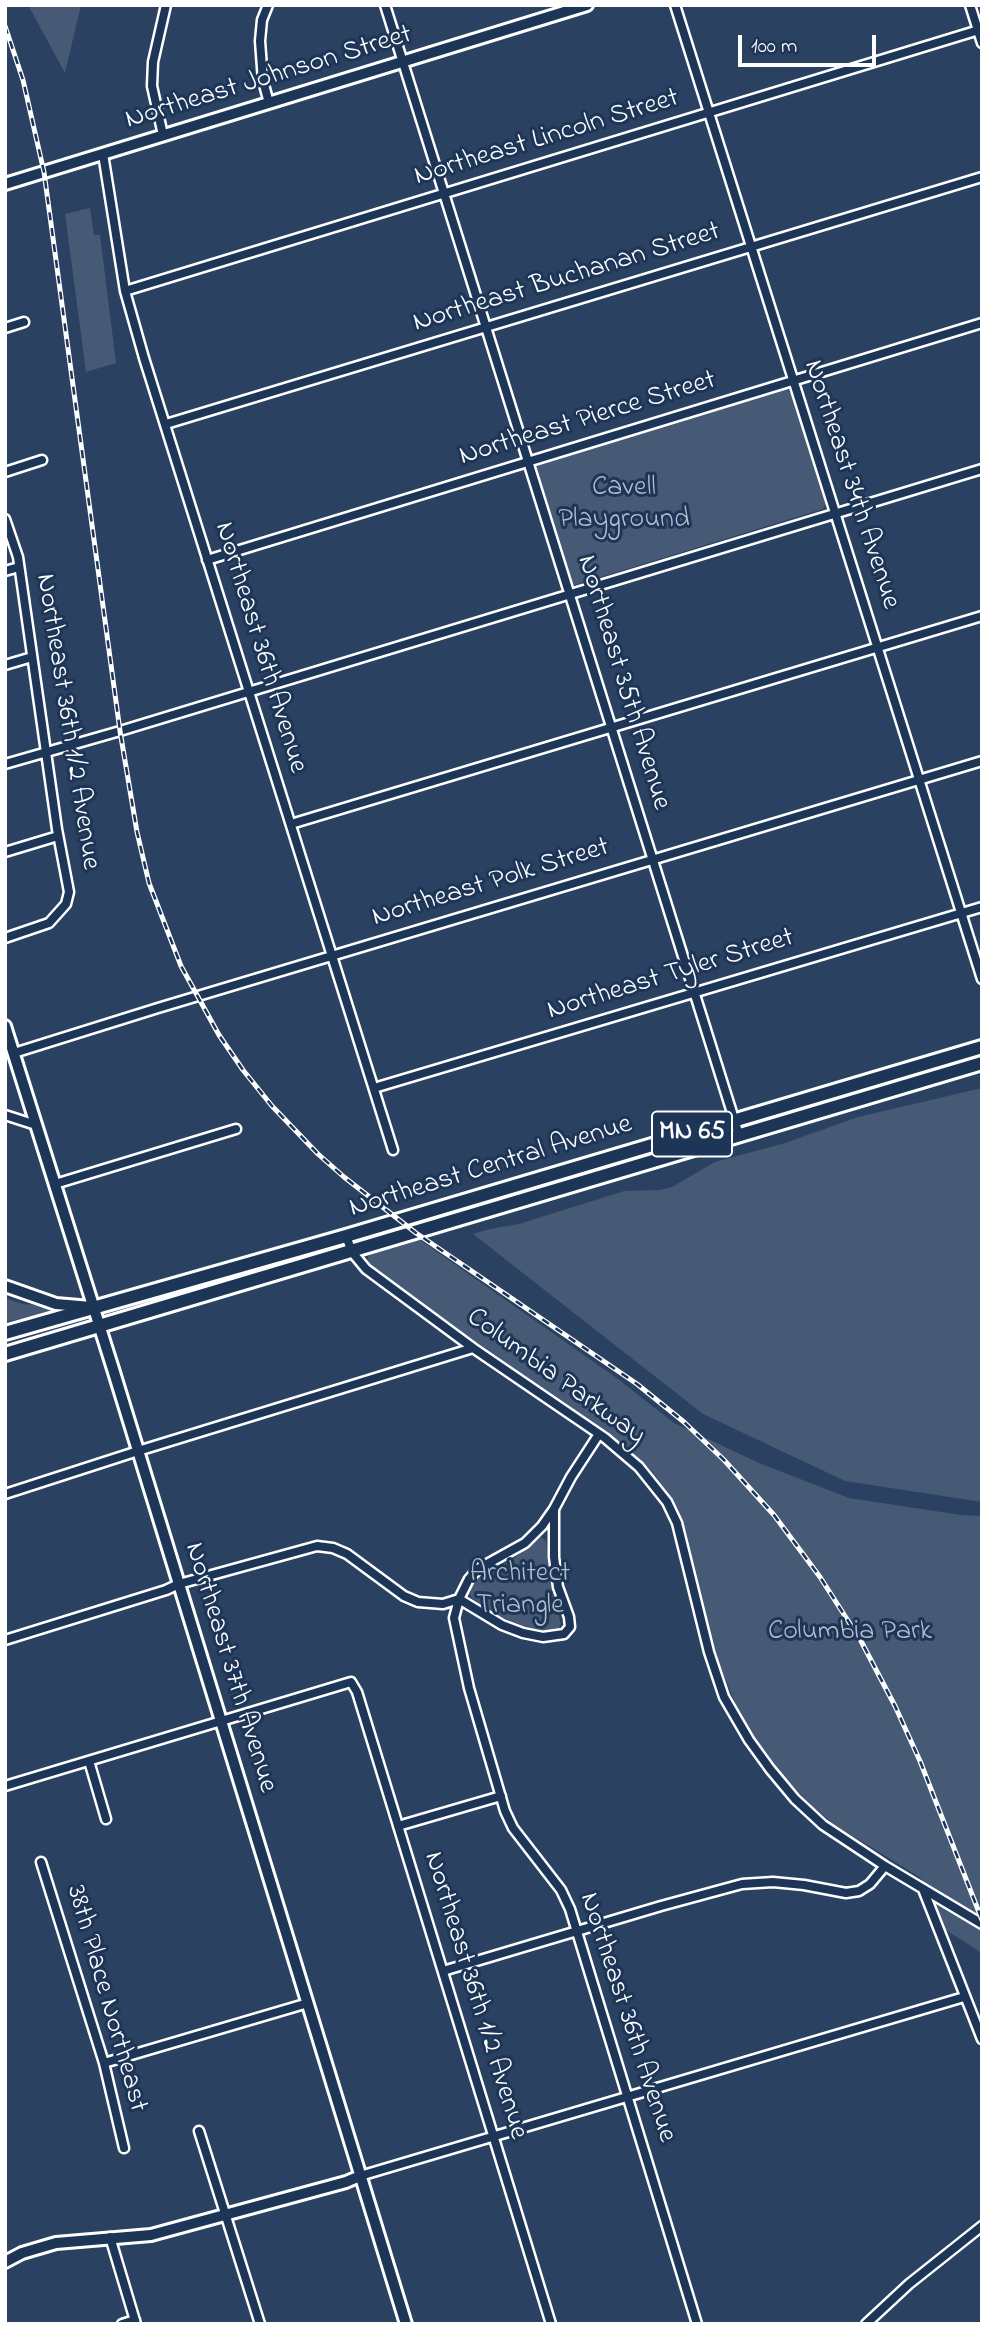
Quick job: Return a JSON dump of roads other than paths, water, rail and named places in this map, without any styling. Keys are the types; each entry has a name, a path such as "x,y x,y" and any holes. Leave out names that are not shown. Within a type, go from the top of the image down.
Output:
{"main road":[{"name":"Northeast Central Avenue","path":"94,1308 982,1047"},
{"name":"Northeast Central Avenue","path":"99,1325 982,1063"},
{"name":"MN 65","path":"5,1333 94,1308"},
{"name":"MN 65","path":"5,1354 99,1325"}],"street":[{"path":"163,135 152,86 153,62 166,5"},
{"path":"268,5 262,20 260,41 263,81 269,103"},
{"name":"Northeast 35th Avenue","path":"385,5 739,1135"},
{"name":"Northeast Johnson Street","path":"5,184 587,5"},
{"name":"Northeast 34th Avenue","path":"675,5 982,979"},
{"path":"970,5 982,43"},
{"name":"Northeast Lincoln Street","path":"125,291 980,30"},
{"name":"Northeast 36th Avenue","path":"103,154 125,291 144,358 393,1150"},
{"name":"Northeast Buchanan Street","path":"166,424 982,177"},
{"path":"5,328 24,322"},
{"name":"Northeast Pierce Street","path":"207,560 982,323"},
{"path":"5,471 43,460"},
{"path":"5,764 982,469"},
{"name":"Northeast 36th 1/2 Avenue","path":"5,519 19,567 58,836 69,880 66,904 49,923 5,938"},
{"path":"5,571 19,567"},
{"path":"291,824 982,616"},
{"path":"5,665 32,657"},
{"name":"Northeast Polk Street","path":"14,1053 982,761"},
{"path":"5,852 58,836"},
{"name":"Northeast Tyler Street","path":"374,1088 982,907"},
{"name":"Northeast 37th Avenue","path":"5,1026 406,2324"},
{"path":"5,1115 36,1125"},
{"path":"55,1184 236,1129"},
{"name":"Columbia Parkway","path":"346,1236 352,1252 366,1269 473,1348 625,1453 667,1502 677,1523 716,1676 724,1697 749,1740 795,1799 823,1825 982,1924"},
{"path":"5,1286 56,1304 94,1308"},
{"path":"5,1494 473,1348"},
{"path":"5,1640 179,1584 317,1546 333,1548 346,1554 404,1596 418,1602 443,1604 458,1599 478,1569 525,1543 542,1526 599,1434"},
{"path":"458,1599 502,1625 523,1633 543,1637 564,1634 570,1627 558,1587 554,1557 554,1509"},
{"name":"Northeast 36th Avenue","path":"458,1599 454,1618 469,1688 501,1796 513,1828 561,1890 570,1909 697,2324"},
{"name":"Northeast 36th 1/2 Avenue","path":"221,1721 351,1682 358,1692 551,2324"},
{"path":"5,1786 221,1721"},
{"path":"89,1761 106,1819"},
{"path":"398,1826 501,1796"},
{"name":"38th Place Northeast","path":"41,1862 104,2063 124,2148"},
{"path":"443,1971 742,1884 773,1882 846,1893 859,1891 870,1884 885,1866"},
{"path":"923,1889 982,2039"},
{"path":"5,2262 22,2253 56,2243 151,2235 226,2216 964,1997"},
{"path":"104,2063 307,2003"},
{"path":"199,2131 260,2324"},
{"path":"866,2324 909,2284 982,2226"},
{"path":"110,2237 136,2322 122,2324"},
{"path":"5,2253 22,2253"}],"railway":[{"path":"5,26 23,80 44,172 120,731 137,832 149,883 181,966 219,1035 243,1070 272,1106 318,1154 416,1233 637,1384 684,1422 724,1460 774,1515 820,1577 861,1641 895,1706 920,1761 982,1920"}],"park label":[{"name":"Cavell Playground","path":"624,505"},
{"name":"Architect Triangle","path":"520,1591"},
{"name":"Columbia Park","path":"850,1633"}]}
